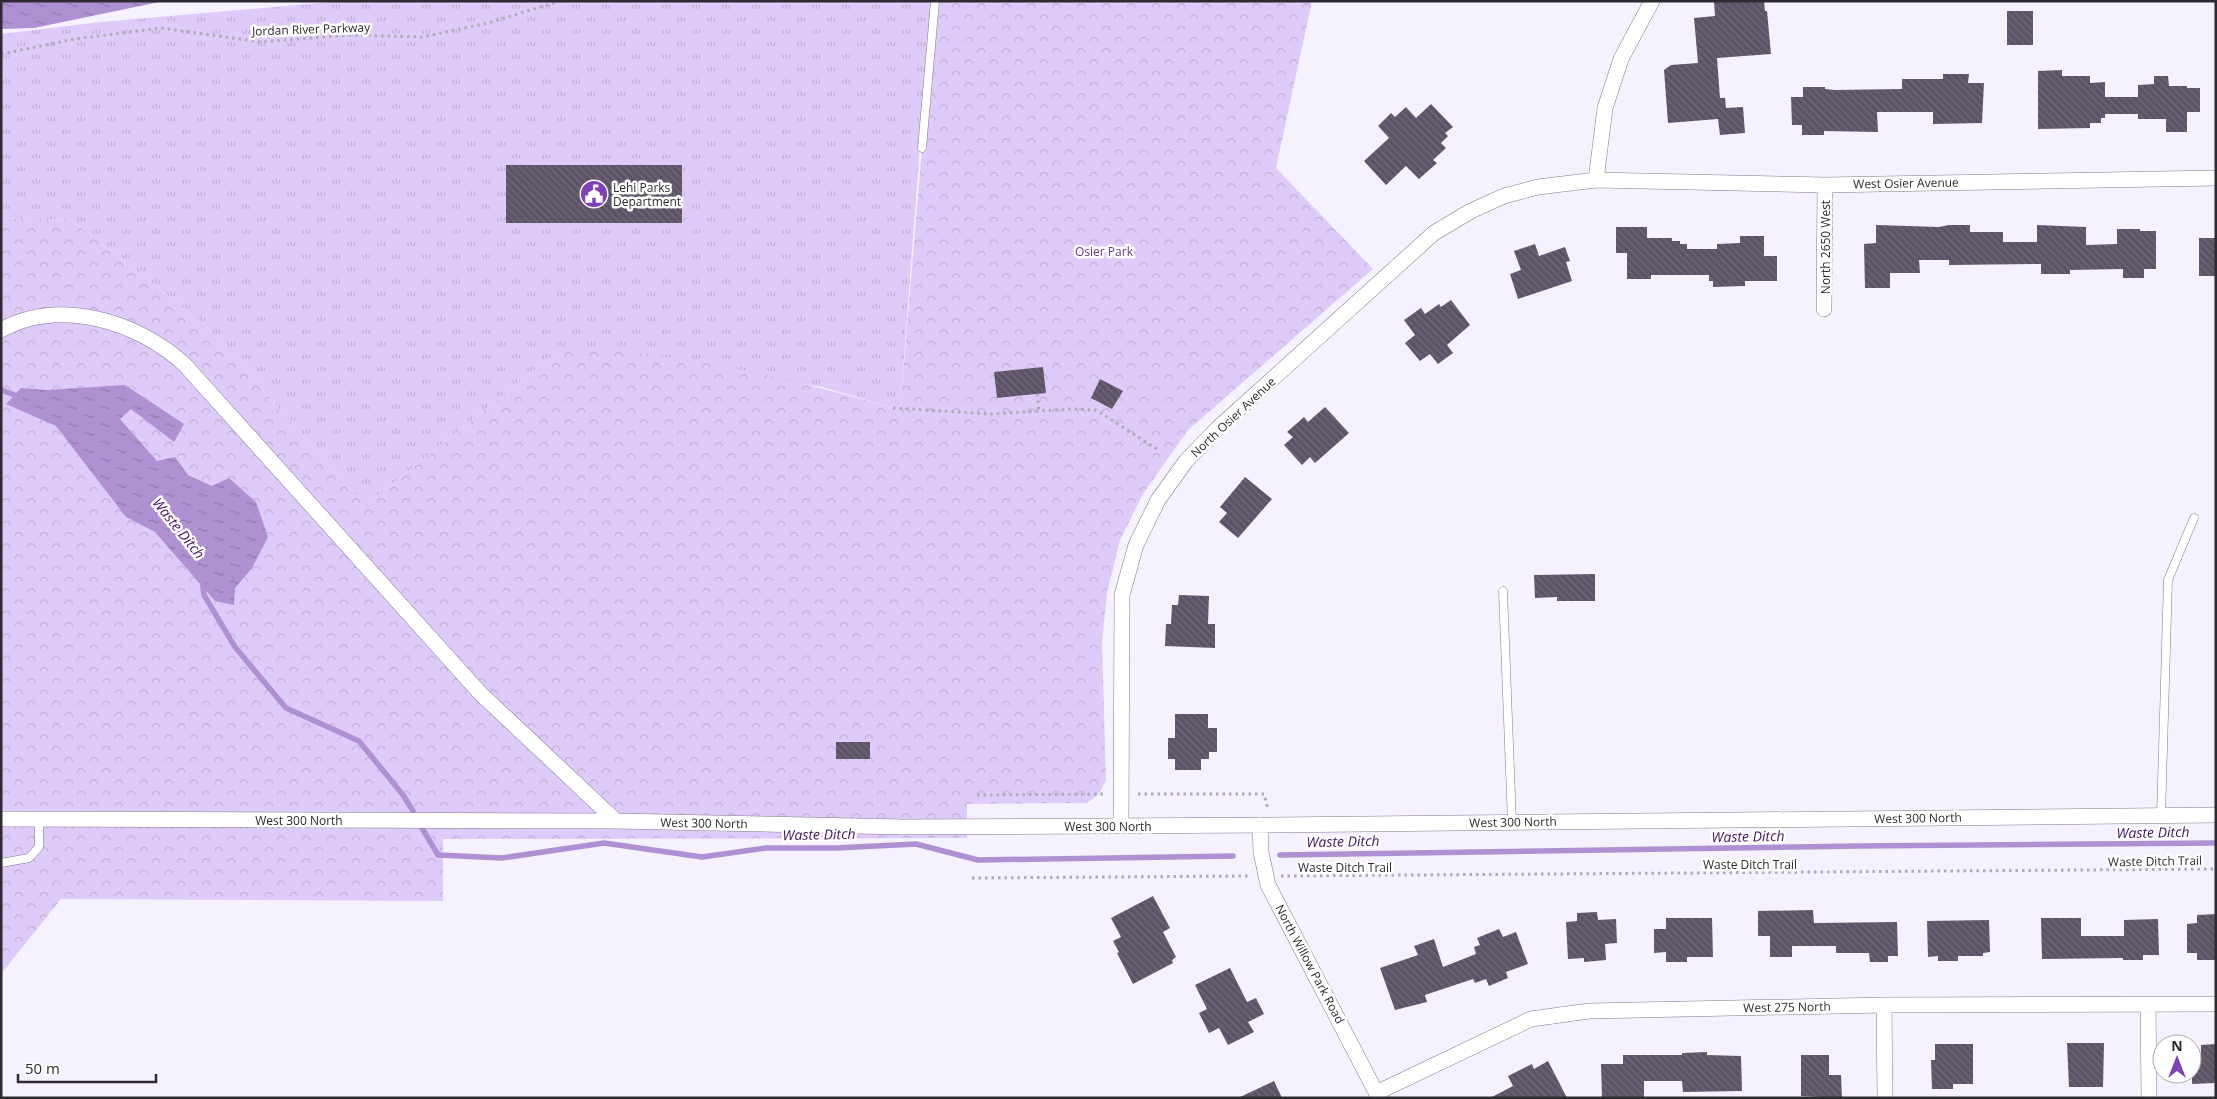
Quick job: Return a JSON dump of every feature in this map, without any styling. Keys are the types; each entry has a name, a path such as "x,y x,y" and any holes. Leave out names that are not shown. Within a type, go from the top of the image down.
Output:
{"street":[{"path":"1596,180 1605,108 1621,60 1645,11 1652,1"},
{"name":"West Osier Avenue","path":"1596,180 1825,185 2216,178"},
{"name":"North Osier Avenue","path":"1121,826 1122,595 1136,545 1158,500 1186,460 1218,428 1434,233 1472,211 1504,196 1538,187 1596,180"},
{"name":"North 2650 West","path":"1824,309 1825,185"},
{"path":"1,330 34,318 61,315 89,317 117,324 146,336 167,349 185,365 480,694 616,821"},
{"name":"West 300 North","path":"1,818 616,821 904,827 2216,815"},
{"name":"North Willow Park Road","path":"1260,825 1261,852 1268,885 1378,1095"},
{"path":"1884,1004 1885,1098"},
{"name":"West 275 North","path":"1378,1095 1531,1019 1589,1011 1884,1004 2216,1004"},
{"path":"2148,1004 2149,1098"}],"lane":[{"path":"922,148 935,1"},
{"path":"2161,816 2168,580 2194,518"},
{"path":"1503,591 1512,822"},
{"path":"1,863 29,858 39,847 39,819"}],"path":[{"name":"Jordan River Parkway","path":"1,54 75,39 161,28 261,42 348,35 422,37 488,23 560,1"},
{"path":"1037,394 1039,412"},
{"path":"894,408 991,414 1039,412 1072,408 1096,410 1160,451"},
{"path":"977,795 1099,794"},
{"path":"1145,794 1264,794"},
{"name":"Waste Ditch Trail","path":"1284,876 2216,869"},
{"path":"972,878 1248,876"}],"green space":[{"path":"342,1 931,1 900,410 822,387 559,350 365,506 204,324 71,220 1,218 1,34 101,22"},
{"name":"Osier Park","path":"932,1 1312,1 1276,168 1373,269 1188,430 1143,494 1120,540 1107,593 1102,642 1106,780 1099,794 1087,803 967,804 967,838 443,839 443,901 61,899 1,974 1,218 71,220 204,324 365,506 559,350 629,352 705,363 803,384 900,410 923,136"}],"water":[{"path":"1,1 164,1 34,28 1,29"},
{"path":"125,385 184,424 174,442 131,409 120,419 157,461 175,457 188,475 212,486 229,478 256,502 268,537 252,568 235,588 234,605 215,601 155,532 126,517 56,426 6,404 21,388 46,390"}],"building":[{"path":"1764,1 1765,11 1767,11 1771,54 1717,58 1720,98 1725,98 1726,108 1743,107 1745,133 1720,135 1718,119 1668,123 1664,70 1671,65 1698,63 1694,18 1715,16 1714,2"},
{"path":"2007,11 2033,11 2033,45 2007,45"},
{"path":"2062,70 2062,76 2090,76 2090,83 2105,82 2105,97 2138,97 2138,85 2154,84 2154,76 2168,76 2169,86 2200,88 2200,112 2187,112 2187,132 2166,132 2166,119 2138,119 2138,114 2105,114 2105,118 2101,118 2101,123 2090,123 2090,128 2038,129 2038,71"},
{"path":"1943,74 1969,74 1968,83 1984,83 1982,123 1933,124 1933,112 1877,112 1878,132 1824,131 1824,135 1802,135 1802,125 1792,125 1791,97 1803,97 1803,87 1825,87 1825,89 1835,90 1902,89 1902,79 1943,79"},
{"path":"1431,104 1453,127 1445,133 1448,136 1441,143 1446,148 1433,160 1437,163 1419,179 1406,166 1386,185 1364,161 1389,138 1378,126 1391,113 1395,117 1406,107 1416,118"},
{"name":"Lehi Parks Department","path":"506,165 682,165 682,223 506,223"},
{"path":"1876,225 1939,227 1970,225 1970,232 2003,232 2003,242 2037,242 2037,225 2086,227 2086,245 2117,244 2117,229 2156,231 2156,269 2144,269 2144,278 2123,278 2123,269 2070,270 2070,274 2041,274 2041,264 1949,265 1949,260 1919,260 1920,273 1890,273 1890,288 1865,288 1864,244 1876,243"},
{"path":"1616,227 1647,227 1647,238 1672,238 1672,241 1680,241 1680,244 1687,244 1687,249 1717,249 1717,244 1740,243 1740,236 1764,236 1764,256 1777,256 1777,281 1745,281 1745,286 1713,287 1713,281 1709,281 1709,275 1651,275 1651,279 1627,279 1627,253 1616,253"},
{"path":"2199,238 2216,238 2216,276 2199,276"},
{"path":"1535,244 1539,256 1565,247 1570,261 1566,262 1572,281 1518,299 1510,274 1521,270 1514,251"},
{"path":"1451,300 1470,325 1447,345 1453,353 1438,364 1430,354 1420,361 1405,343 1415,335 1404,320 1421,308 1425,314 1439,304 1441,307"},
{"path":"1043,367 1046,393 997,398 994,372"},
{"path":"1100,379 1123,391 1112,409 1091,398"},
{"path":"1325,407 1349,433 1315,463 1310,457 1302,465 1284,445 1293,437 1287,432 1304,417 1308,422"},
{"path":"1245,477 1272,499 1238,538 1219,522 1227,513 1220,507"},
{"path":"1595,574 1595,601 1557,601 1557,597 1535,598 1534,575"},
{"path":"1179,595 1209,596 1208,624 1215,624 1215,648 1165,646 1166,624 1171,624 1172,605 1178,605"},
{"path":"1175,714 1208,714 1208,728 1217,728 1217,752 1209,752 1209,759 1201,759 1201,770 1175,770 1175,759 1168,759 1168,738 1175,738"},
{"path":"836,742 870,742 870,759 836,759"},
{"path":"1153,896 1170,928 1163,932 1176,957 1172,960 1173,963 1133,984 1113,941 1121,937 1111,918"},
{"path":"1813,910 1814,923 1897,922 1898,956 1888,956 1888,962 1870,962 1869,953 1836,953 1836,946 1792,946 1792,957 1770,957 1770,936 1758,936 1758,911"},
{"path":"1597,912 1598,920 1616,919 1617,943 1605,944 1606,960 1584,962 1584,958 1568,959 1566,922 1577,921 1577,913"},
{"path":"2216,914 2216,960 2197,960 2197,953 2187,953 2187,924 2197,923 2197,915"},
{"path":"1666,918 1712,918 1713,957 1687,957 1687,962 1666,962 1666,952 1654,953 1654,929 1666,929"},
{"path":"2041,918 2081,918 2081,936 2124,936 2124,920 2158,919 2159,955 2143,955 2143,960 2123,960 2123,958 2042,959"},
{"path":"1989,920 1990,952 1983,953 1983,956 1958,956 1958,961 1938,961 1938,956 1928,957 1927,921"},
{"path":"1499,929 1503,937 1516,932 1528,964 1506,972 1508,978 1489,986 1486,979 1475,983 1473,979 1425,995 1427,1002 1395,1010 1380,968 1418,955 1414,946 1434,939 1443,967 1476,954 1474,947 1480,945 1477,938"},
{"path":"1230,968 1247,1002 1256,998 1264,1014 1248,1022 1254,1032 1228,1045 1219,1028 1209,1033 1199,1013 1207,1009 1195,985"},
{"path":"2067,1043 2104,1043 2103,1087 2069,1087"},
{"path":"1935,1044 1973,1044 1973,1084 1953,1084 1953,1089 1932,1089 1931,1060 1935,1060"},
{"path":"2216,1044 2216,1083 2202,1084 2202,1045"},
{"path":"1707,1052 1707,1055 1741,1056 1742,1091 1683,1092 1682,1081 1644,1081 1644,1098 1602,1098 1601,1064 1623,1064 1623,1055 1682,1055 1682,1053"},
{"path":"1801,1055 1829,1055 1829,1075 1841,1075 1842,1098 1801,1096"},
{"path":"1548,1061 1567,1098 1490,1098 1513,1086 1508,1076 1532,1064 1534,1069"},
{"path":"1274,1081 1282,1098 1238,1098"}],"waterway":[{"name":"Waste Ditch","path":"1,390 20,397"},
{"name":"Waste Ditch","path":"202,579 204,595 235,647 286,708 359,741 403,795 413,811"},
{"name":"Waste Ditch","path":"422,828 438,855 502,858 604,843 702,857 766,848 836,848 916,844 978,860 1233,856"},
{"name":"Waste Ditch","path":"1280,855 1859,846 2216,843"}],"place":[{"name":"Lehi Parks Department","path":"594,194"}]}
